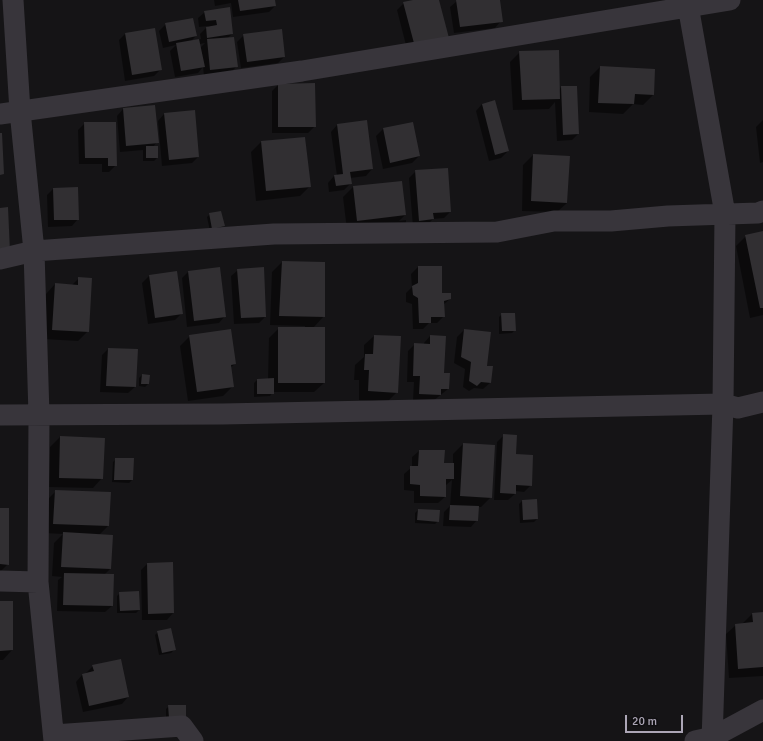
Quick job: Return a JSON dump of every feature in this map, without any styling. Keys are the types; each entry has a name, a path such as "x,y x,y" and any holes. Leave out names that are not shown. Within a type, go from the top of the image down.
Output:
{"street":[{"path":"13,0 10,112 34,251 39,415 38,582 54,738 182,726 193,741"},
{"path":"10,112 302,71 688,4 730,0"},
{"path":"688,4 725,214 723,404 707,740"},
{"path":"0,259 34,251 274,234 497,232 554,222 611,221 668,216 758,213 763,211"},
{"path":"0,415 222,414 723,404 738,408 763,402"},
{"path":"0,581 38,582"},
{"path":"707,740 763,710"}],"building":[{"path":"238,0 275,0 276,6 240,11"},
{"path":"413,0 439,0 449,38 415,47 403,2"},
{"path":"456,0 500,0 503,22 460,27"},
{"path":"230,7 233,34 207,38 206,27 217,25 216,20 206,21 204,11"},
{"path":"193,18 197,36 169,42 165,23"},
{"path":"155,28 162,70 132,75 125,33"},
{"path":"282,29 285,57 247,62 243,34"},
{"path":"234,37 238,67 210,70 207,39"},
{"path":"199,39 205,67 181,71 176,43"},
{"path":"559,50 560,99 522,100 519,51"},
{"path":"600,66 655,69 654,95 635,94 634,104 598,103"},
{"path":"315,83 316,127 278,127 278,84"},
{"path":"561,86 577,86 579,134 563,135"},
{"path":"495,100 509,151 495,155 482,104"},
{"path":"155,105 159,143 126,146 123,108"},
{"path":"195,110 199,157 169,160 164,113"},
{"path":"367,120 373,169 350,172 352,184 336,186 334,175 343,174 337,124"},
{"path":"84,122 116,122 117,166 108,166 108,158 85,158"},
{"path":"413,122 420,156 390,163 383,128"},
{"path":"0,133 2,133 4,174 0,175"},
{"path":"305,137 311,187 266,191 261,141"},
{"path":"146,146 158,146 158,158 146,158"},
{"path":"533,154 570,156 567,203 531,201"},
{"path":"448,168 451,212 433,213 434,219 419,221 415,170"},
{"path":"402,181 406,215 357,221 353,186"},
{"path":"78,187 79,220 54,220 53,188"},
{"path":"8,207 10,252 0,252 0,208"},
{"path":"221,211 225,226 212,229 209,213"},
{"path":"763,231 763,308 760,308 745,235"},
{"path":"282,261 325,262 325,317 279,316"},
{"path":"418,266 442,266 442,293 451,293 451,299 444,301 445,317 431,317 431,323 419,323 418,298 413,295 412,286 418,283"},
{"path":"220,267 226,317 194,321 188,271"},
{"path":"264,267 266,317 241,318 237,269"},
{"path":"177,271 183,314 155,318 149,275"},
{"path":"78,277 92,278 89,332 52,330 55,283 78,285"},
{"path":"501,313 515,313 516,331 502,331"},
{"path":"278,327 325,327 325,383 278,383"},
{"path":"231,329 236,364 231,365 234,387 197,392 189,335"},
{"path":"464,329 491,332 487,366 493,366 491,383 481,382 477,386 469,381 471,362 461,357"},
{"path":"374,335 401,336 398,393 368,391 369,370 364,370 365,354 373,354"},
{"path":"430,335 446,336 444,373 450,373 449,389 441,389 441,395 419,394 420,376 413,376 414,343 430,344"},
{"path":"108,348 138,349 136,387 106,386"},
{"path":"142,374 150,375 149,384 141,384"},
{"path":"274,378 274,394 257,394 257,379"},
{"path":"503,434 517,435 516,454 533,455 532,486 516,485 516,494 500,493"},
{"path":"60,436 105,438 103,479 59,478"},
{"path":"463,443 495,445 492,498 460,496"},
{"path":"419,450 445,450 444,463 454,463 454,479 446,479 446,497 420,496 420,485 410,484 410,466 418,466"},
{"path":"115,458 134,458 133,480 114,480"},
{"path":"55,490 111,492 109,526 53,524"},
{"path":"537,499 538,519 523,520 522,500"},
{"path":"450,505 479,506 478,521 449,520"},
{"path":"0,508 9,508 9,565 0,564"},
{"path":"418,509 440,510 439,522 417,520"},
{"path":"63,532 113,535 111,569 61,567"},
{"path":"173,562 174,613 148,614 147,563"},
{"path":"64,573 114,574 113,606 63,605"},
{"path":"139,591 140,610 120,611 119,592"},
{"path":"0,601 13,601 13,650 0,651"},
{"path":"763,612 763,667 738,669 735,624 753,622 752,613"},
{"path":"171,628 176,650 162,653 157,631"},
{"path":"121,659 129,697 89,706 82,674 94,671 92,665"},
{"path":"168,705 186,705 186,717 169,718"}]}
